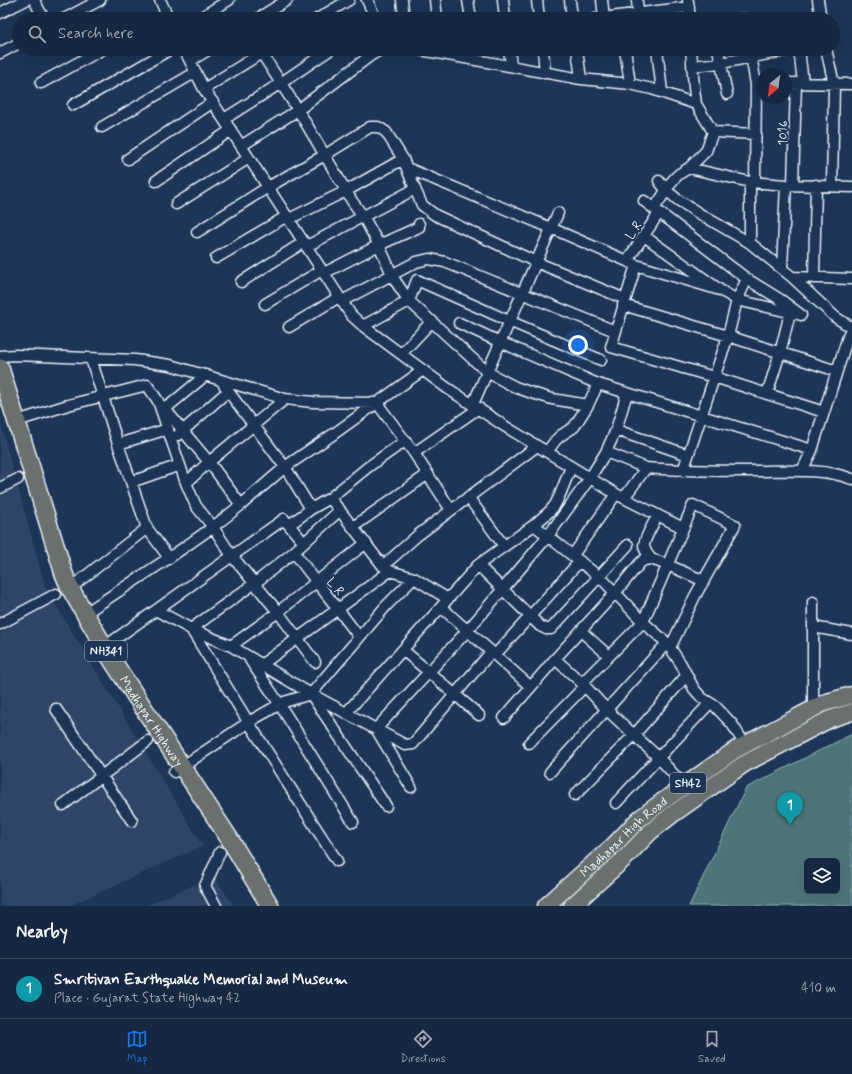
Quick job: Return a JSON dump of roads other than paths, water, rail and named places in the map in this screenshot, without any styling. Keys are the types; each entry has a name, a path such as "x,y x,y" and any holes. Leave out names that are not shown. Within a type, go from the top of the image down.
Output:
{"highway":[{"name":"Madhapar Highway","path":"0,368 70,588 258,906"},
{"name":"Madhapar Highway","path":"0,404 60,592 103,665 229,838 270,906"}],"main road":[{"name":"Madhapar High Road","path":"546,906 614,845 639,819 729,754 812,709 852,695"},
{"name":"SH42","path":"572,906 626,857 650,832 744,764 830,719 852,712"}],"street":[{"path":"0,13 26,0"},
{"path":"34,0 40,12"},
{"path":"77,12 100,0"},
{"path":"209,12 229,0"},
{"path":"268,12 287,0"},
{"path":"329,12 349,0"},
{"path":"367,0 372,12"},
{"path":"402,0 403,12"},
{"path":"435,0 436,12"},
{"path":"468,0 470,12"},
{"path":"503,0 504,12"},
{"path":"537,0 538,12"},
{"path":"570,0 571,12"},
{"path":"601,12 602,0"},
{"path":"637,0 638,12"},
{"path":"818,0 820,12"},
{"path":"658,12 670,5 688,3"},
{"path":"1,51 12,46"},
{"path":"41,83 90,56"},
{"path":"73,105 159,56"},
{"path":"188,56 204,89 351,315 363,326 447,388 506,427 620,496 683,528"},
{"path":"190,61 198,56"},
{"path":"204,89 254,56"},
{"path":"266,56 346,191 363,216 393,275 409,301 487,372 515,387 532,393 552,399 588,405"},
{"path":"224,119 321,56"},
{"path":"241,146 298,110 370,56"},
{"path":"459,56 581,79 630,84 662,92 696,104"},
{"path":"475,56 475,60"},
{"path":"510,56 511,66"},
{"path":"544,56 545,72"},
{"path":"578,56 581,79"},
{"path":"626,56 630,84"},
{"path":"658,56 662,92"},
{"path":"691,56 696,104 713,132 756,134"},
{"path":"720,56 727,94"},
{"path":"692,66 721,63 741,56"},
{"path":"750,243 752,182 756,134 756,85 751,56"},
{"name":"1016","path":"782,268 798,56"},
{"path":"828,56 834,84 832,186"},
{"path":"102,127 196,72"},
{"path":"795,83 852,84"},
{"path":"128,159 213,102"},
{"path":"197,232 268,187 325,155 370,127 378,127 386,132 405,164 414,189 422,205 435,216 624,302 837,371"},
{"path":"156,181 231,130"},
{"name":"L R","path":"713,132 706,151 689,168 679,174 666,190 644,236 632,263 624,302 611,347 714,377"},
{"path":"176,204 249,158"},
{"path":"216,258 288,217 405,164 632,263 720,290"},
{"path":"689,168 752,182 852,187"},
{"path":"659,181 666,190 700,214 750,243 782,268 836,317 851,327 812,450 802,471"},
{"path":"814,278 816,185"},
{"path":"241,282 305,244 414,189"},
{"path":"644,201 747,279 782,300 800,315 738,300 720,290 644,236"},
{"path":"414,453 476,406 487,372 558,213"},
{"path":"265,304 323,271 419,227 418,224"},
{"path":"289,327 341,299 393,275 416,262 429,259 445,262 615,331"},
{"path":"792,277 852,279"},
{"path":"683,470 728,336 738,300 747,279"},
{"path":"363,326 409,301 417,280 601,360"},
{"path":"767,394 790,313"},
{"path":"401,354 432,321"},
{"path":"458,323 598,384 812,450"},
{"path":"0,356 16,355 135,360 170,365 285,399 313,402 376,403"},
{"path":"90,359 147,528 169,558"},
{"path":"87,612 213,527 285,467 423,370"},
{"path":"162,405 206,375"},
{"path":"714,377 824,412"},
{"path":"221,380 285,467 311,509"},
{"path":"20,420 68,405 147,384 241,505"},
{"path":"547,452 560,436 574,427 588,405 598,384"},
{"path":"171,439 228,391"},
{"path":"376,729 468,630 548,536 590,478 606,452 616,430 627,393"},
{"path":"186,483 285,399"},
{"path":"376,403 414,453 451,510"},
{"path":"162,405 171,439 186,483 196,506 213,527 232,556 278,612 315,662"},
{"path":"118,444 168,428"},
{"path":"616,430 688,455"},
{"path":"289,525 311,509 330,498 368,467 405,441"},
{"path":"262,665 339,609 387,568 418,535 536,446"},
{"path":"606,452 646,468 683,470 802,471 830,473 851,478"},
{"path":"131,482 180,465"},
{"path":"346,713 478,565 534,525 550,511 559,497 571,467"},
{"path":"156,610 191,629 231,646 311,694 406,745 412,744 454,694 530,616 576,558 620,496 646,468"},
{"path":"353,527 428,474"},
{"path":"0,488 18,479"},
{"path":"468,497 504,546"},
{"path":"330,498 387,568 414,578 445,603 468,630 531,687"},
{"path":"529,743 609,656 643,622 693,505 735,525 668,645 550,772"},
{"path":"191,629 255,583 294,552 340,510"},
{"path":"651,560 644,546 657,516"},
{"path":"107,645 284,519 304,543"},
{"path":"534,525 600,576 643,622 668,645 681,664 694,689 702,698 715,706 732,724 745,745"},
{"path":"73,586 147,528"},
{"path":"231,646 278,612 366,544"},
{"path":"478,565 540,626 546,630 551,629 628,545"},
{"name":"L R","path":"294,552 359,637"},
{"path":"504,718 644,560 651,560 668,565 704,581"},
{"path":"178,769 248,723 284,702 311,694 386,606 414,578"},
{"path":"0,624 56,594"},
{"path":"812,709 813,602"},
{"path":"813,627 852,634"},
{"path":"191,629 248,723 337,861"},
{"path":"581,631 609,656"},
{"path":"403,650 479,715"},
{"path":"248,657 280,705 353,822"},
{"path":"555,659 584,684 607,710 659,758 679,780"},
{"path":"575,795 634,735 687,676"},
{"path":"311,694 386,806"},
{"path":"616,803 710,703"},
{"path":"56,709 132,821"},
{"path":"376,729 410,787"},
{"path":"63,805 148,742"},
{"path":"216,906 205,886 220,852"}],"place":[{"name":"Smritivan Earthquake Memorial and Museum","path":"790,825"}]}
